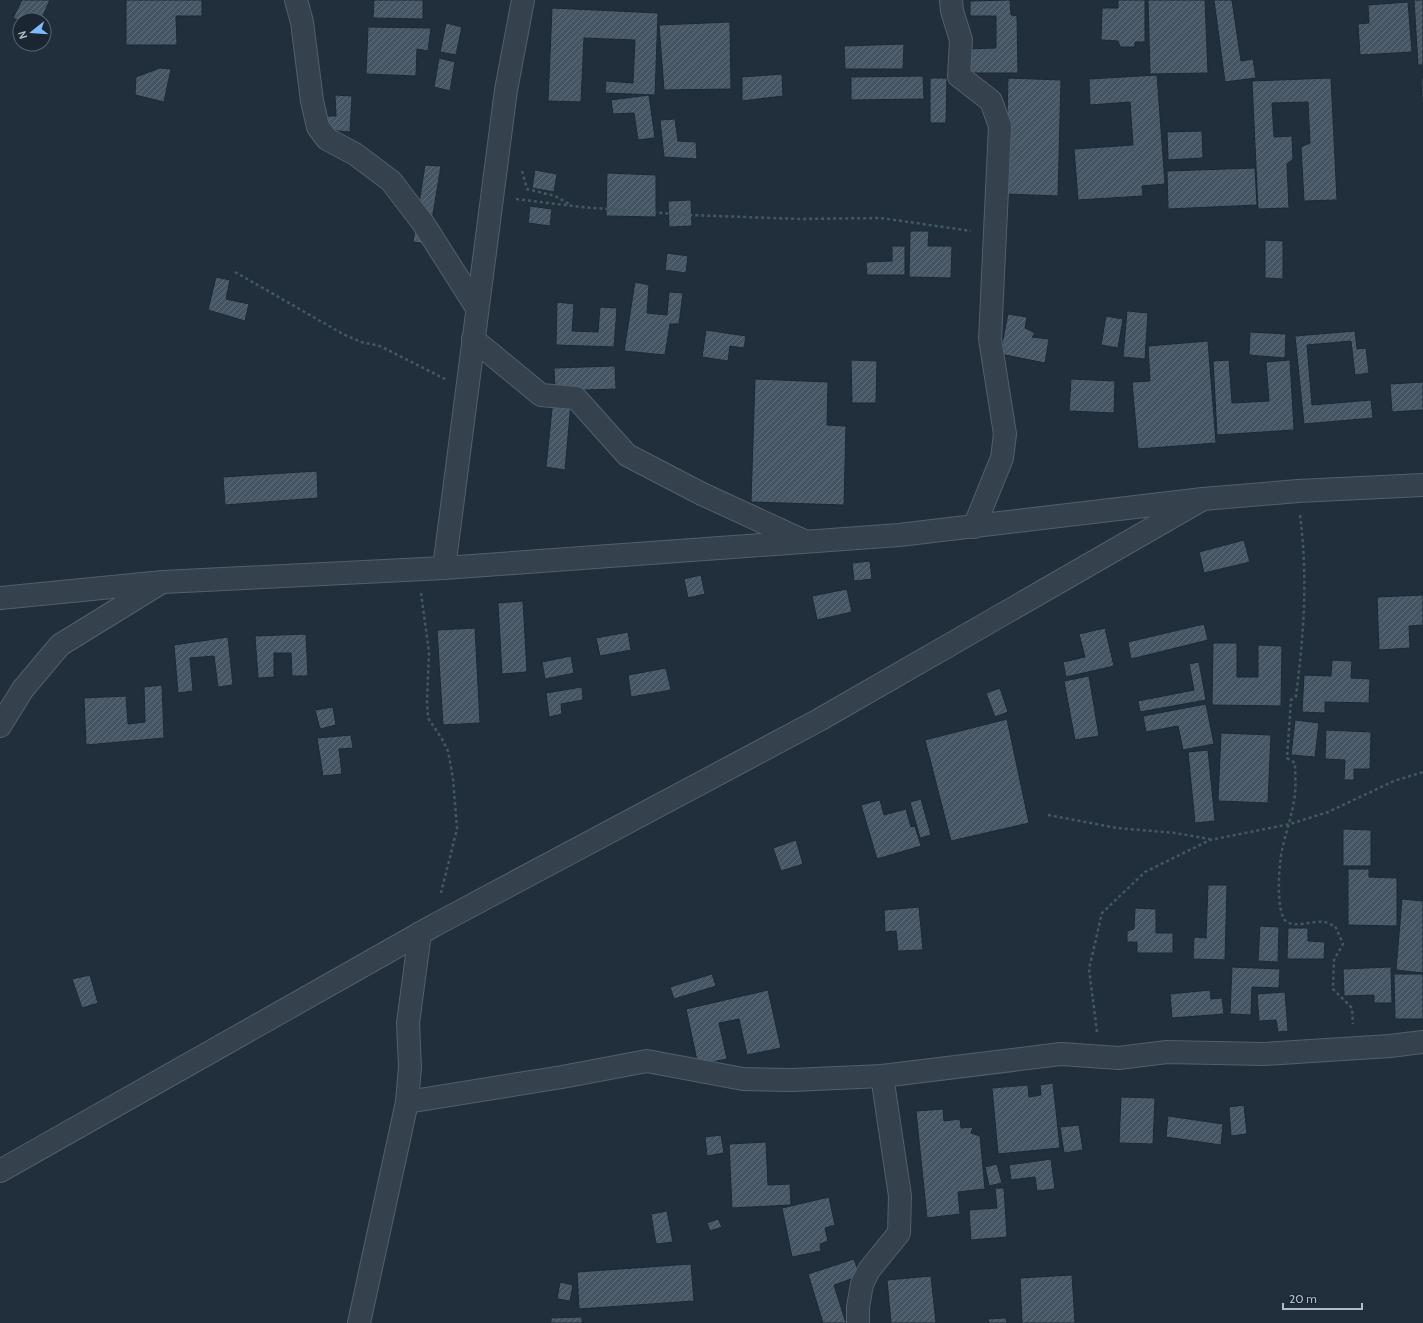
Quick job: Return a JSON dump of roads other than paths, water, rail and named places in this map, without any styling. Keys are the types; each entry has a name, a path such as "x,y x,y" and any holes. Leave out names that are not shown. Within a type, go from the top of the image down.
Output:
{"street":[{"path":"296,0 302,22 312,101 318,127 327,139 355,154 391,181 423,223 478,308"},
{"path":"444,568 506,90 523,0"},
{"path":"951,0 952,12 961,40 960,76 991,101 1000,126 990,339 1005,434 1002,458 974,527"},
{"path":"473,339 541,396 576,398 627,455 702,494 805,542"},
{"path":"0,598 163,582 444,568 899,535 1203,499 1298,491 1423,485"},
{"path":"0,1171 427,929 819,720 1203,499"},
{"path":"0,726 23,689 60,645 163,582"},
{"path":"359,1323 407,1102 410,1067 408,1023 427,929"},
{"path":"407,1102 562,1077 647,1061 743,1079 792,1080 882,1076 1061,1054 1118,1058 1167,1052 1264,1054 1423,1042"},
{"path":"858,1323 858,1307 862,1284 869,1270 899,1233 900,1196 882,1076"}]}
